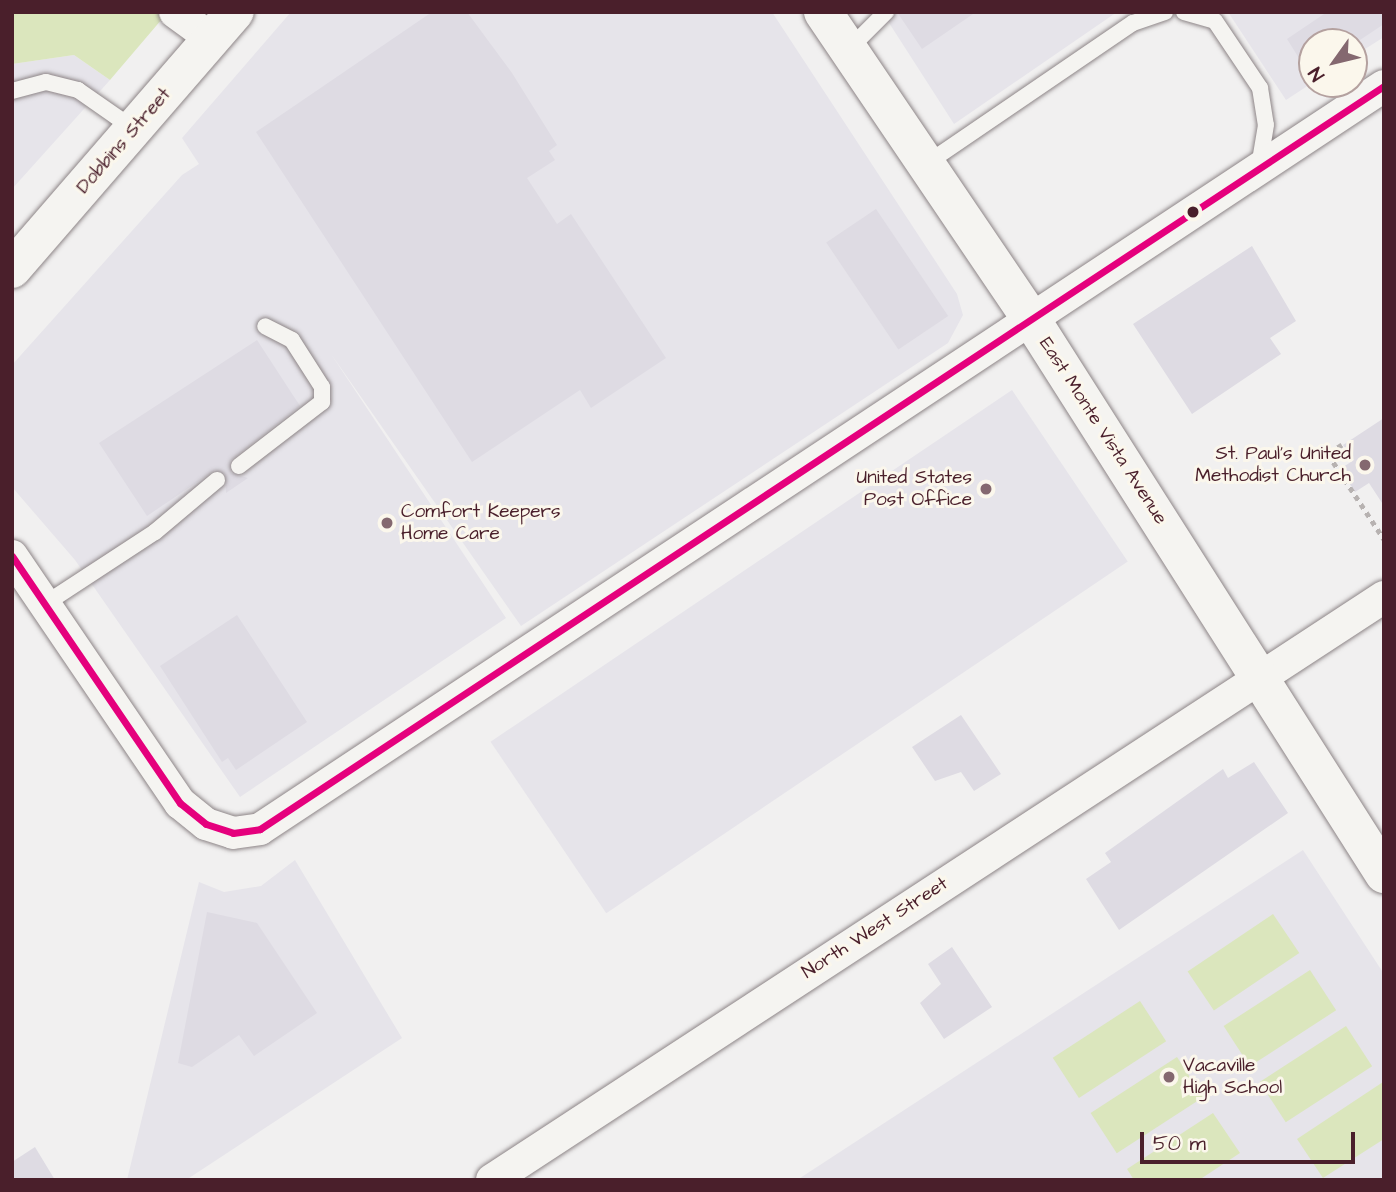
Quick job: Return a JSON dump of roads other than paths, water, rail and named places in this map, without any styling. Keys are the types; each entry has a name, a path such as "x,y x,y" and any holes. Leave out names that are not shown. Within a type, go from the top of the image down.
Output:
{"street":[{"path":"175,12 223,26"},
{"name":"East Monte Vista Avenue","path":"823,12 923,165 1031,319 1384,874"},
{"name":"Dobbins Street","path":"12,269 223,26"},
{"path":"12,556 48,602 180,803 206,824 233,834 260,829 1384,86"},
{"name":"North West Street","path":"492,1180 1384,597"}],"lane":[{"path":"847,50 886,12"},
{"path":"923,165 1133,23 1165,12"},
{"path":"1184,12 1215,21 1260,88 1266,125 1259,169"},
{"path":"12,91 46,82 78,90 134,129"},
{"path":"239,466 322,402 322,387 292,340 265,326"},
{"path":"48,602 126,549 217,480"}],"place":[{"name":"St. Paul's United Methodist Church","path":"1365,465"},
{"name":"United States Post Office","path":"986,489"},
{"name":"Comfort Keepers Home Care","path":"387,523"},
{"name":"Vacaville High School","path":"1169,1077"}]}
